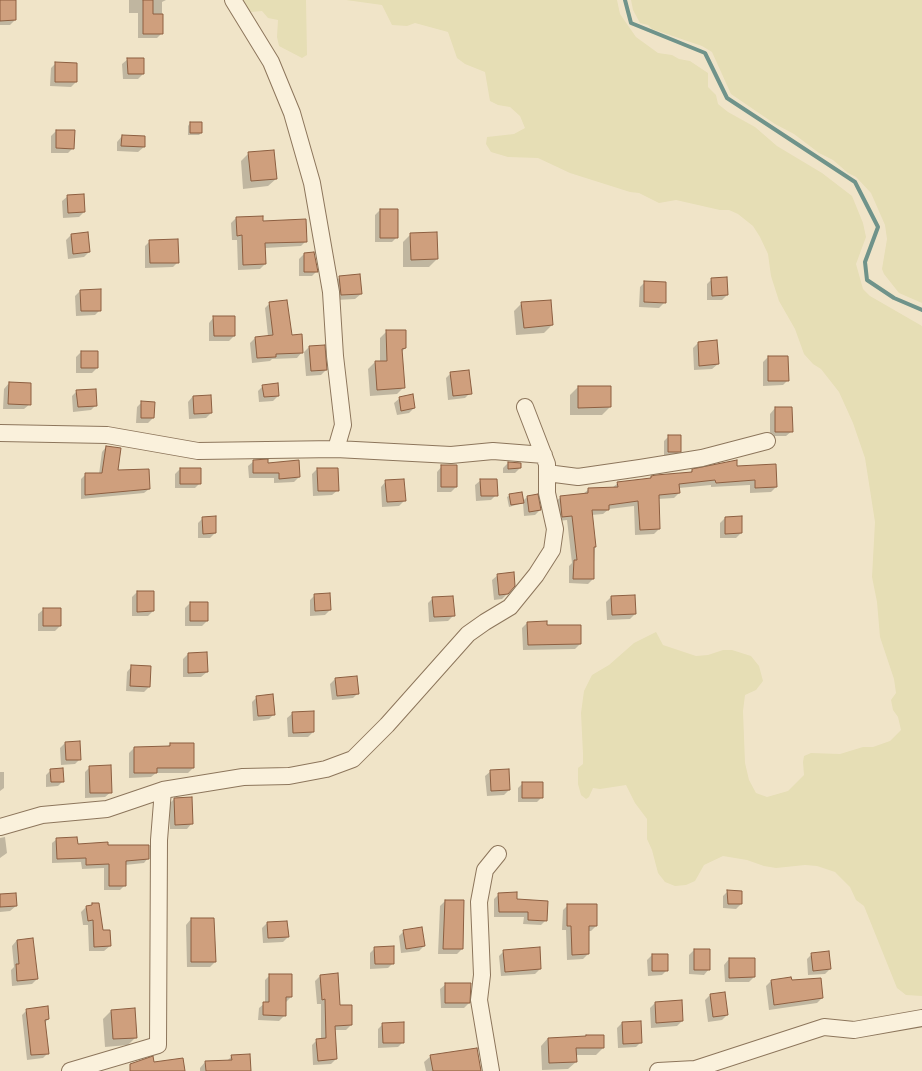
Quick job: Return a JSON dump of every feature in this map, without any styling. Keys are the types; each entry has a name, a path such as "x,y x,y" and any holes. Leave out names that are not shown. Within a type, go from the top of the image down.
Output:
{"street":[{"path":"233,0 271,62 292,113 312,184 332,292 335,356 342,425 336,449"},
{"path":"0,827 42,816 107,809 163,790 243,777 289,776 326,769 353,759 387,725 468,634 510,607 536,575 552,550 555,529 547,493 547,473 544,455 525,407"},
{"path":"0,434 108,435 198,451 336,449 451,455 493,451 544,455"},
{"path":"547,473 578,477 640,468 702,458 767,441"},
{"path":"70,1071 158,1045 159,840 163,790"},
{"path":"491,1071 479,1000 482,976 479,907 485,870 498,854"},
{"path":"658,1071 695,1069 824,1027 854,1030 922,1018"}],"shaded area":[{"path":"242,0 306,0 307,55 302,58 279,46 277,37 278,20 268,18 262,11 251,12"},
{"path":"346,0 617,0 620,14 636,37 658,53 672,55 679,59 690,61 708,73 708,87 716,95 718,104 728,112 755,127 777,146 822,173 852,196 863,223 866,237 856,264 863,289 870,296 922,326 922,996 906,995 897,988 864,906 856,900 850,887 835,872 817,866 805,865 776,868 764,866 747,860 723,856 704,865 695,881 686,885 675,886 665,882 658,873 652,850 647,839 647,819 635,803 626,785 600,789 593,788 589,797 586,799 581,795 578,784 578,768 583,764 581,713 584,691 592,675 609,665 634,643 656,632 663,645 696,656 708,655 723,650 732,650 751,656 759,666 763,681 756,690 745,695 743,711 745,763 749,780 756,793 767,797 788,791 804,775 804,756 811,753 840,754 863,747 873,747 890,741 901,730 898,717 893,710 891,700 896,693 894,679 880,637 877,602 872,577 875,522 865,458 853,423 839,392 821,369 813,364 804,354 795,329 779,301 771,276 768,254 760,237 753,226 738,214 729,210 720,210 676,200 659,203 639,193 630,192 570,173 538,158 508,157 491,152 486,144 487,137 514,134 525,128 520,116 510,107 498,105 490,101 485,72 465,64 457,58 448,32 415,23 407,26 392,25 382,5"},
{"path":"631,0 922,0 922,303 899,293 884,274 882,269 887,239 885,225 871,193 856,177 848,173 833,160 819,153 794,134 775,124 731,94 712,52 702,46 652,29 648,25 640,23 633,10"}],"building":[{"path":"0,0 16,0 16,20 0,21"},
{"path":"143,0 153,0 153,14 163,14 163,34 143,34"},
{"path":"127,58 144,58 144,74 128,74"},
{"path":"55,62 77,63 77,82 55,82"},
{"path":"190,122 202,122 202,133 190,133"},
{"path":"56,130 75,130 74,149 56,148"},
{"path":"122,135 145,136 145,147 121,146"},
{"path":"274,150 277,179 251,181 248,152"},
{"path":"84,194 85,212 68,213 67,195"},
{"path":"380,209 398,209 398,238 380,238"},
{"path":"263,216 263,221 306,219 307,242 265,243 266,264 243,265 242,235 237,236 236,217"},
{"path":"88,232 90,252 73,254 71,234"},
{"path":"437,232 438,259 411,260 410,233"},
{"path":"178,239 179,263 150,263 149,240"},
{"path":"314,252 318,272 304,272 304,253"},
{"path":"360,274 362,294 341,295 339,276"},
{"path":"727,277 728,295 712,296 711,278"},
{"path":"644,281 666,282 666,303 644,302"},
{"path":"101,289 101,311 81,311 80,290"},
{"path":"287,300 292,335 302,334 303,353 276,354 276,357 257,358 255,337 273,335 269,302"},
{"path":"551,300 553,325 524,328 521,302"},
{"path":"213,316 235,316 235,336 214,336"},
{"path":"386,330 406,330 406,348 402,349 405,388 377,390 375,361 387,361"},
{"path":"717,340 719,364 699,366 698,342"},
{"path":"325,345 327,370 311,371 309,346"},
{"path":"81,351 98,351 98,368 81,368"},
{"path":"768,356 788,356 789,381 768,381"},
{"path":"469,370 472,394 453,396 450,372"},
{"path":"9,382 31,383 31,405 8,404"},
{"path":"278,383 279,396 264,397 262,385"},
{"path":"578,386 611,386 611,407 578,408"},
{"path":"96,389 97,406 78,407 76,390"},
{"path":"413,394 415,408 401,411 399,397"},
{"path":"211,395 212,413 194,414 193,396"},
{"path":"141,401 155,402 154,418 141,418"},
{"path":"775,407 792,407 793,432 775,432"},
{"path":"668,435 681,435 681,452 668,452"},
{"path":"106,446 121,448 118,470 149,469 150,489 85,495 85,473 102,473"},
{"path":"268,459 268,463 299,460 300,477 279,479 279,473 253,473 253,460"},
{"path":"737,460 737,466 776,464 777,487 755,488 755,480 716,483 715,480 679,484 680,493 659,495 660,529 640,530 638,501 609,505 609,510 592,510 596,547 594,547 594,579 573,579 574,560 577,560 572,516 562,517 560,496 588,493 588,488 618,487 617,482 651,478 651,476 656,475 692,472 692,469"},
{"path":"508,462 521,463 521,468 508,469"},
{"path":"441,465 457,465 457,487 441,487"},
{"path":"180,468 201,468 201,484 180,484"},
{"path":"317,468 338,468 339,491 318,491"},
{"path":"404,479 406,501 387,502 385,480"},
{"path":"480,479 497,479 498,496 481,496"},
{"path":"522,492 524,503 511,505 509,494"},
{"path":"538,494 541,510 529,512 527,496"},
{"path":"216,516 216,533 203,534 202,517"},
{"path":"742,516 742,533 725,534 725,517"},
{"path":"514,572 515,586 508,594 499,595 497,574"},
{"path":"137,591 154,591 154,611 137,612"},
{"path":"330,593 331,610 315,611 314,594"},
{"path":"635,595 636,614 612,615 611,596"},
{"path":"453,596 455,616 434,617 432,597"},
{"path":"190,602 208,602 208,621 190,621"},
{"path":"43,608 61,608 61,626 43,626"},
{"path":"547,621 547,625 581,625 581,644 528,645 527,622"},
{"path":"207,652 208,672 188,673 188,653"},
{"path":"131,665 151,666 150,687 130,686"},
{"path":"357,676 359,694 337,696 335,678"},
{"path":"273,694 275,715 258,716 256,696"},
{"path":"314,711 314,732 293,733 292,712"},
{"path":"80,741 81,760 66,760 65,742"},
{"path":"170,743 194,743 194,768 157,768 157,773 134,773 134,747 170,746"},
{"path":"111,765 112,793 90,793 89,766"},
{"path":"63,768 64,782 51,782 50,769"},
{"path":"509,769 510,790 491,791 490,770"},
{"path":"522,782 543,782 543,798 522,798"},
{"path":"192,797 193,824 175,825 174,798"},
{"path":"77,837 78,844 108,842 108,845 149,845 149,859 126,861 126,886 109,886 109,864 86,865 86,858 57,859 56,838"},
{"path":"727,890 742,891 742,904 728,904"},
{"path":"517,892 517,899 548,901 547,921 528,920 528,912 499,912 498,893"},
{"path":"16,893 17,906 0,907 0,894"},
{"path":"445,900 464,900 463,949 443,949"},
{"path":"92,903 99,903 103,930 110,930 111,946 94,947 93,920 88,921 86,906 92,905"},
{"path":"567,904 597,904 597,926 589,926 589,954 572,955 571,926 567,926"},
{"path":"191,918 214,918 216,962 191,962"},
{"path":"287,921 289,937 268,938 267,922"},
{"path":"422,927 425,946 406,949 403,930"},
{"path":"33,938 38,979 17,981 16,964 19,964 17,940"},
{"path":"394,946 394,964 375,964 374,947"},
{"path":"540,947 541,969 505,972 503,950"},
{"path":"694,949 710,949 710,970 694,970"},
{"path":"829,951 831,969 813,971 811,953"},
{"path":"652,954 668,954 668,971 652,971"},
{"path":"729,958 755,958 755,977 729,978"},
{"path":"338,973 340,1005 352,1005 352,1025 335,1026 337,1059 318,1061 316,1039 326,1038 325,999 322,1000 320,975"},
{"path":"269,974 292,974 292,997 286,997 286,1016 263,1015 263,1002 269,1002"},
{"path":"791,977 792,980 821,978 823,998 774,1005 771,980"},
{"path":"445,983 471,983 470,1003 445,1003"},
{"path":"725,992 728,1015 713,1017 710,994"},
{"path":"682,1000 683,1021 656,1023 655,1002"},
{"path":"48,1006 49,1019 45,1020 49,1054 31,1055 26,1009"},
{"path":"135,1008 137,1038 113,1039 111,1010"},
{"path":"641,1021 642,1043 623,1044 622,1022"},
{"path":"404,1022 404,1043 383,1043 382,1023"},
{"path":"604,1035 604,1048 576,1048 577,1062 549,1063 548,1038"},
{"path":"477,1048 481,1071 433,1071 430,1055"},
{"path":"250,1054 251,1071 206,1071 205,1061 232,1060 231,1055"},
{"path":"153,1056 154,1062 183,1058 185,1071 130,1071 130,1064"}],"waterway":[{"path":"625,0 631,23 705,53 727,98 855,182 878,227 865,262 867,280 894,298 922,310"}]}
